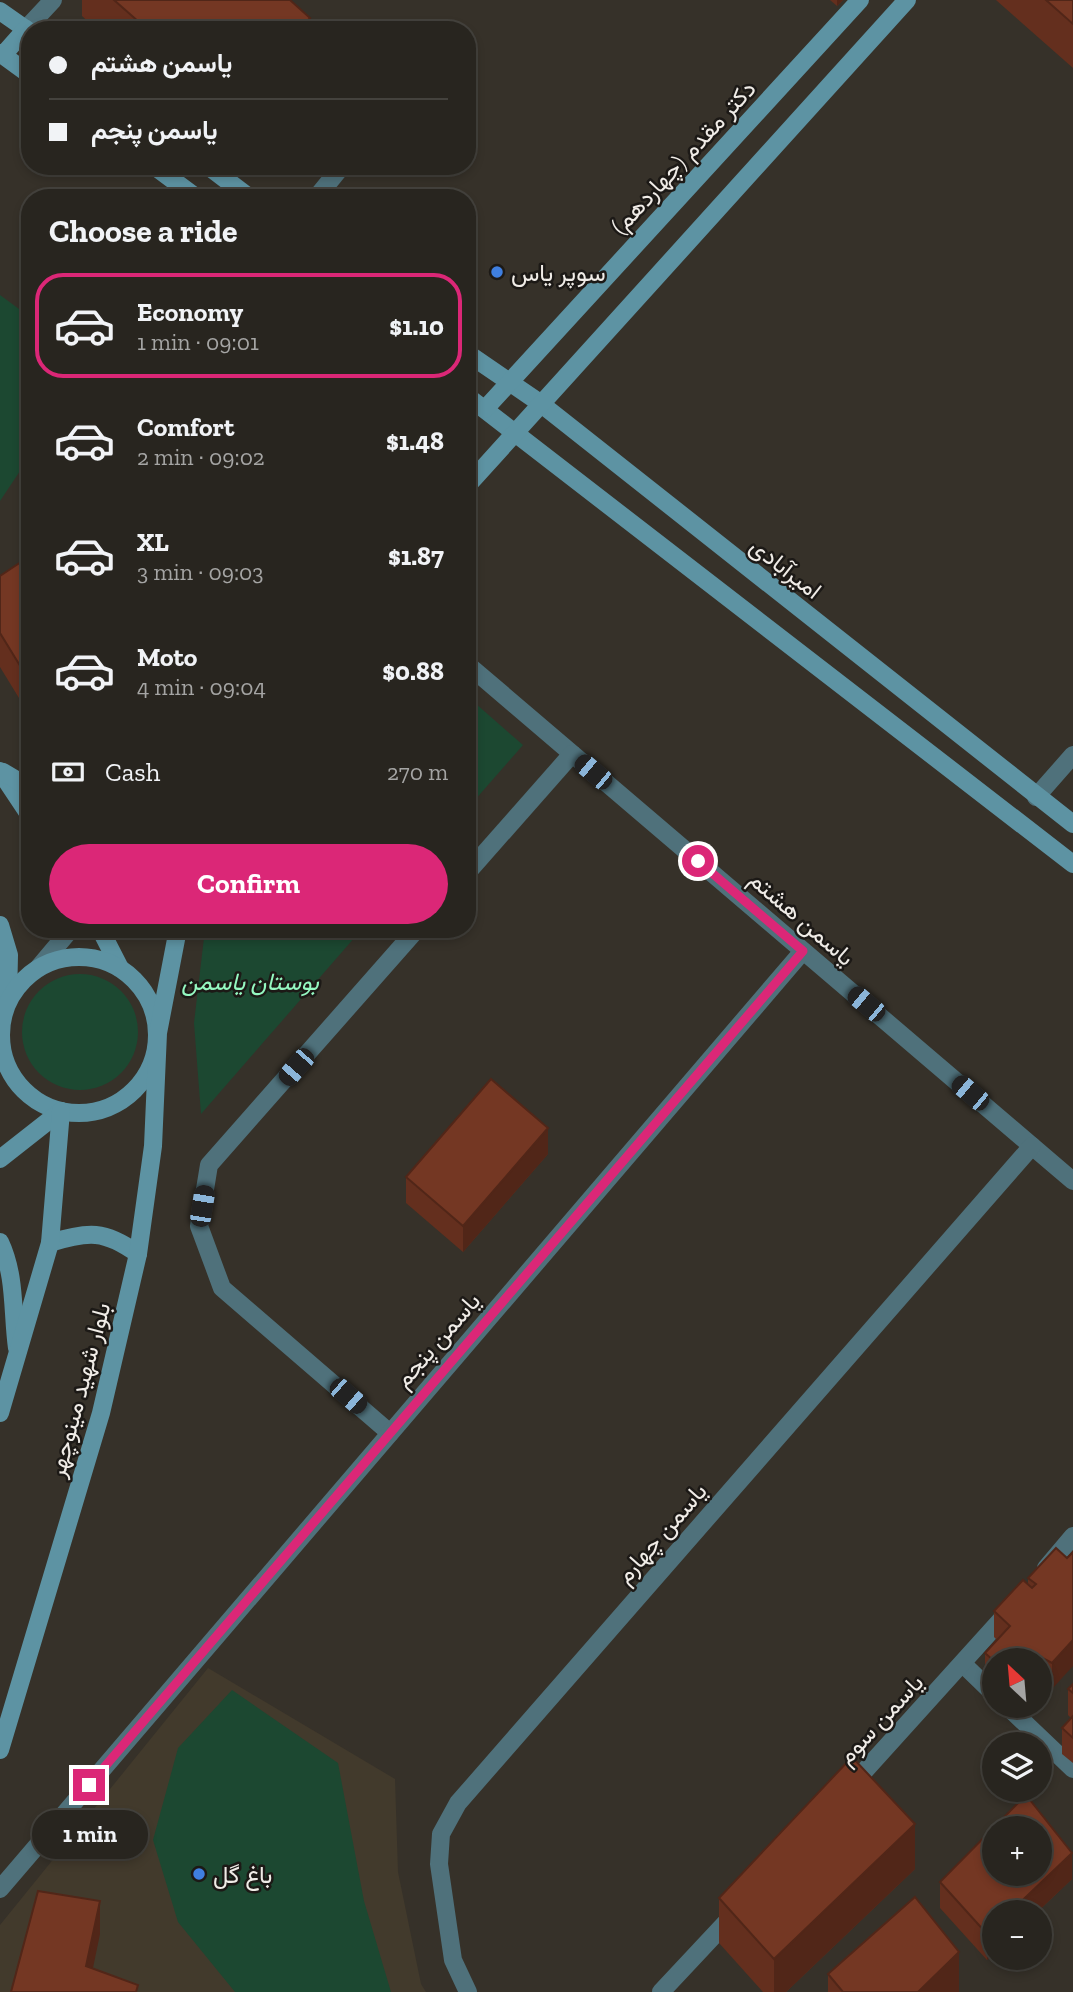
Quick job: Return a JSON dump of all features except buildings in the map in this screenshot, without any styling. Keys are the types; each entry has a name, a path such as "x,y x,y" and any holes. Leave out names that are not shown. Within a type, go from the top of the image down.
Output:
{"street":[{"path":"36,21 53,0"},
{"name":"دکتر مقدم (چهاردهم)","path":"485,409 860,0"},
{"path":"476,476 906,0"},
{"path":"0,11 21,26"},
{"path":"21,37 1,54 21,68"},
{"path":"166,175 185,189"},
{"path":"220,175 238,189"},
{"path":"323,189 335,175"},
{"name":"امیرآبادی","path":"476,359 540,403 1073,824"},
{"path":"476,402 1014,822 1073,864"},
{"name":"یاسمن هشتم","path":"476,672 1073,1181"},
{"path":"476,863 572,754"},
{"path":"1014,822 1073,755"},
{"path":"0,770 21,783"},
{"path":"0,770 21,803"},
{"path":"0,925 9,956 8,1002"},
{"path":"63,938 39,967 21,982 8,1002 1,1024 4,1074 39,1103 61,1111 85,1114 108,1108 129,1096 145,1078 155,1056 176,938"},
{"path":"105,938 120,968"},
{"path":"390,1433 222,1288 199,1226 209,1166 409,938"},
{"name":"یاسمن پنجم","path":"0,1889 803,951"},
{"path":"39,967 71,956 105,960 120,968 135,979 147,995 158,1033"},
{"name":"بلوار شهید مینوچهر","path":"0,1750 102,1413 138,1254 153,1146 158,1033"},
{"path":"0,1159 61,1111"},
{"path":"0,1413 50,1243 61,1111"},
{"name":"یاسمن چهارم","path":"468,1992 453,1960 439,1864 441,1834 457,1803 1032,1146"},
{"path":"50,1243 80,1234 99,1234 119,1240 138,1254"},
{"path":"0,1242 6,1255 13,1290 17,1354"},
{"name":"یاسمن سوم","path":"841,1797 963,1664 1073,1536"},
{"path":"963,1664 982,1682"},
{"path":"1020,1718 1073,1769"},
{"path":"661,1992 746,1900"}],"shaded area":[{"path":"208,1668 395,1779 398,1872 421,1984 426,1992 0,1992 0,1925"}],"green space":[{"path":"0,295 21,310 21,470 0,501"},
{"path":"476,704 523,745 476,799"},
{"name":"بوستان یاسمن","path":"204,938 354,938 201,1114 194,1023"},
{"path":"80,974 102,979 121,991 133,1010 138,1032 133,1054 121,1073 102,1085 80,1090 58,1085 39,1073 27,1054 22,1032 27,1010 39,991 58,979"},
{"path":"232,1690 338,1763 364,1901 391,1992 235,1992 178,1922 153,1840 178,1748"}],"place":[{"name":"سوپر یاس","path":"497,272"},
{"name":"باغ گل","path":"199,1874"}],"route":[{"path":"89,1785 803,951 698,861"}]}
